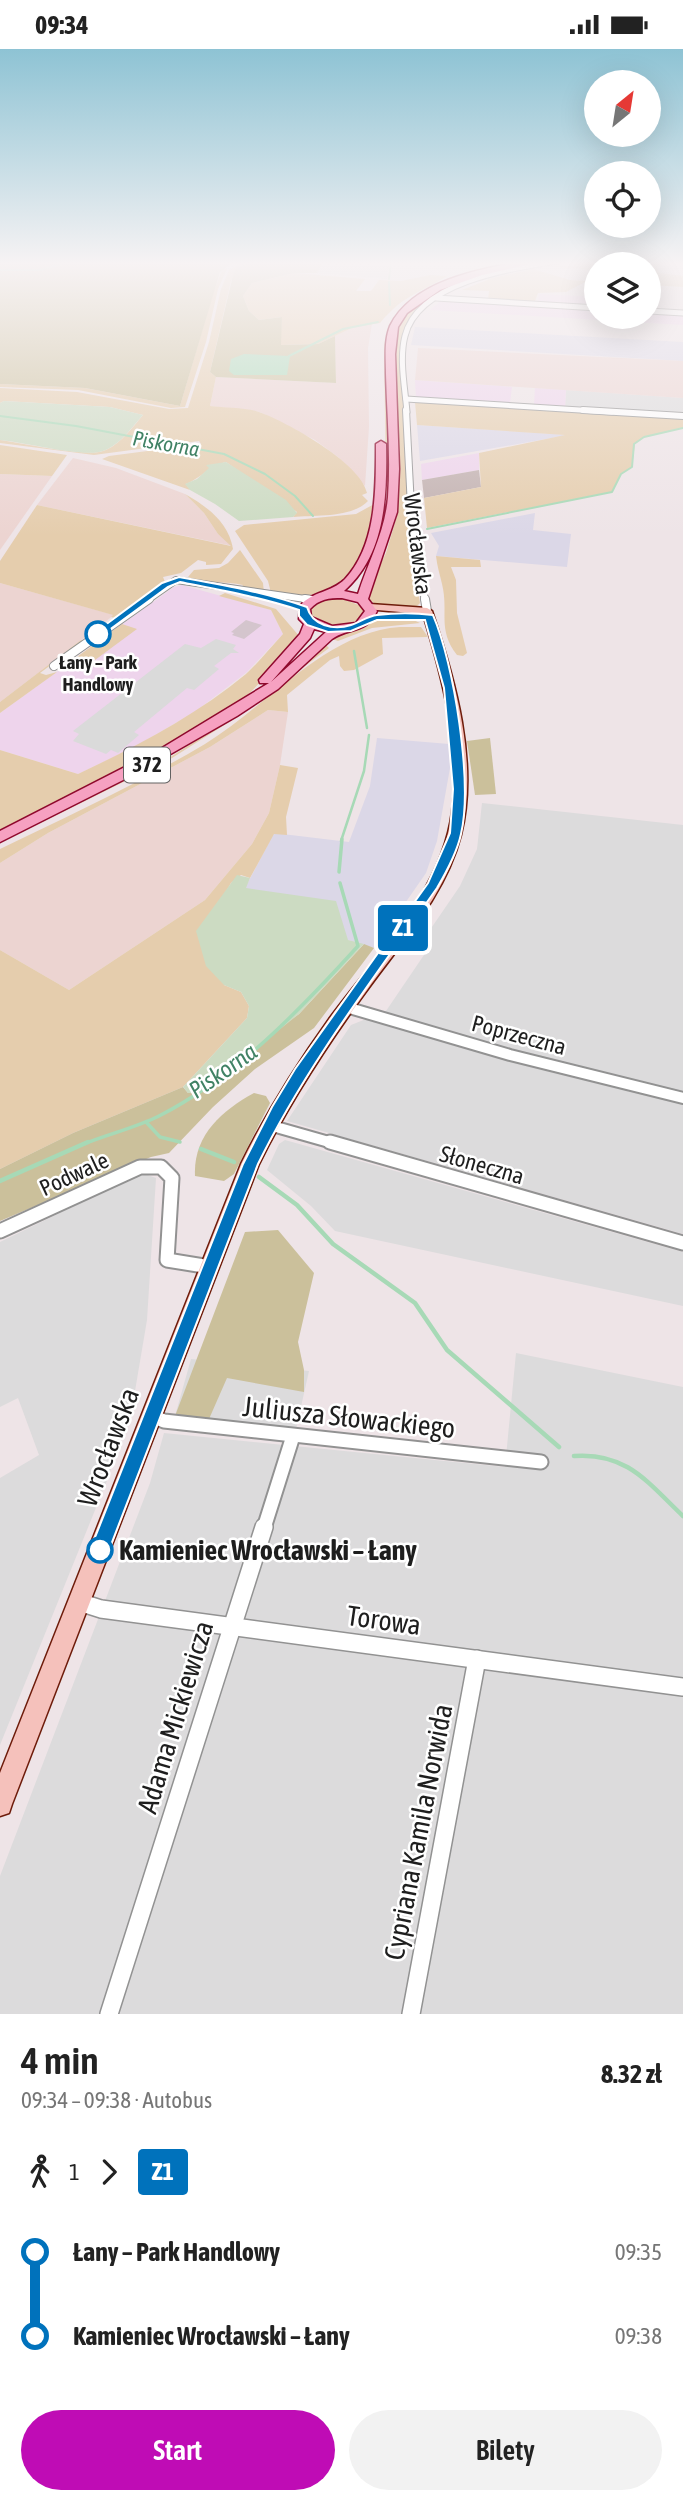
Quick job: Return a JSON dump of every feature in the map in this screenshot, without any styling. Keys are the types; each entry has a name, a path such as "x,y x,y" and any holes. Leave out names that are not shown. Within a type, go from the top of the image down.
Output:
{"main road":[{"path":"380,353 380,376"},
{"path":"366,609 393,499 390,353"},
{"path":"337,630 321,628 310,623 304,616 308,604 334,594 349,580 362,561 378,516 381,438"},
{"path":"334,594 384,617 428,614"},
{"name":"372","path":"0,837 134,772 238,709 268,690 337,630 356,627 366,609"},
{"name":"Wrocławska","path":"0,1804 250,1164 295,1081 433,885 444,865 455,833 459,789 452,706 444,660 428,614"},
{"name":"372","path":"238,709 305,636 310,623"}],"street":[{"name":"Wrocławska","path":"405,353 415,554 428,614"},
{"path":"406,399 683,416"},
{"path":"54,666 172,581 190,581 308,604"},
{"path":"257,594 308,604"},
{"name":"Poprzeczna","path":"346,1007 510,1055 683,1098"},
{"name":"Słoneczna","path":"269,1125 683,1243"},
{"name":"Podwale","path":"0,1231 141,1167 161,1167 168,1171 172,1178 173,1190 167,1259 210,1267"},
{"name":"Juliusza Słowackiego","path":"152,1416 164,1421 541,1462"},
{"name":"Adama Mickiewicza","path":"109,2014 293,1436"},
{"name":"Torowa","path":"79,1602 102,1609 683,1687"},
{"name":"Cypriana Kamila Norwida","path":"411,2014 477,1659"}],"shaded area":[{"path":"0,353 196,353 180,406 85,388 0,384"},
{"path":"196,353 203,353 185,407 171,408 78,390 0,387 0,384 85,388 180,406"},
{"path":"206,353 214,353 210,372 216,377 210,406 259,412 304,434 352,469 362,481 367,493 362,495 368,501 343,513 293,517 297,512 226,462 186,484 190,490 102,459 201,444 199,441 94,455 0,443 0,440 68,451 103,451 120,441 143,415 110,407 4,401 0,403 0,388 77,392 169,409 188,408"},
{"path":"215,353 335,353 336,383 216,377 210,372"},
{"path":"335,353 368,353 369,427 365,486 338,457 315,440 260,412 210,406 216,377 336,383"},
{"path":"384,353 387,353 389,491 386,491"},
{"path":"395,353 401,353 410,544 420,603 415,608 379,605 369,599 366,593 386,553 397,516"},
{"path":"418,353 514,353 683,361 683,398 415,380"},
{"path":"542,353 683,353 683,361"},
{"path":"244,354 290,356 287,375 234,375 229,371 231,359"},
{"path":"415,380 512,387 510,403 416,398"},
{"path":"535,388 566,390 565,407 534,405"},
{"path":"566,390 683,398 683,414 565,407"},
{"path":"4,401 110,407 143,415 115,445 103,451 82,453 0,440 0,403"},
{"path":"415,402 683,418 683,428 644,437 635,444 632,467 621,474 612,492 427,528 424,498 481,487 479,453 565,435 417,425"},
{"path":"417,425 569,435 420,461"},
{"path":"0,445 67,455 52,476 0,474"},
{"path":"479,453 479,470 422,480 421,464"},
{"path":"73,458 116,468 185,494 204,513 218,534 233,546 37,505"},
{"path":"226,462 286,500 297,513 293,517 239,521 190,490 185,484 197,479 209,468 206,465"},
{"path":"479,470 481,487 424,498 422,480"},
{"path":"0,474 52,476 0,550"},
{"path":"185,494 216,517 227,531 233,549 221,564 206,565 206,562 198,560 181,573 163,577 165,582 115,618 111,617 113,615 0,583 0,561 37,505 231,546"},
{"path":"376,503 364,548 348,576 323,594 308,597 271,593 268,581 235,531 244,525 356,514"},
{"path":"535,513 533,530 571,534 567,567 436,556 439,546 431,533"},
{"path":"240,550 263,583 264,593 241,588 243,585 188,577 194,570 219,568"},
{"path":"436,556 480,560 481,567 451,567 456,580 457,613 467,653 463,656 457,655 447,637 444,594"},
{"path":"0,583 114,615 0,702"},
{"path":"182,585 271,610 283,634 247,672 196,711 133,748 78,774 0,750 0,713 174,587"},
{"path":"225,593 276,609 300,637 247,696 211,722 153,757 0,833 0,750 78,774 186,717 256,665 283,634 271,610 219,596"},
{"path":"341,598 361,606 364,612 360,618 348,625 332,626 312,618 311,608 322,600"},
{"path":"409,618 420,623 372,628 338,641 332,639 375,620"},
{"path":"122,624 137,629 95,660 90,658 76,669 66,665"},
{"path":"400,627 421,627 428,637 382,638 383,654 354,670 344,671 340,666 339,656 330,660 287,695 288,712 268,710 210,747 48,833 0,863 0,849 129,786 205,744 322,656 373,632"},
{"path":"216,639 236,645 233,649 239,653 231,653 214,666 219,669 194,690 187,688 134,732 139,735 118,753 111,750 106,754 73,741 79,734 73,731 185,644 201,648"},
{"path":"83,641 40,673 46,675 57,672 0,713 0,702"},
{"path":"325,644 329,648 237,717 172,758 0,843 172,756 235,716"},
{"path":"268,710 288,712 269,813 252,844 205,900 69,990 0,950 0,863 48,833 210,747"},
{"path":"377,738 449,744 450,768 437,841 426,873 374,948 348,940 245,888 274,833 349,842 370,786"},
{"path":"490,738 496,794 475,795 467,741"},
{"path":"280,765 298,768 286,817 287,835 274,834 250,878 241,875 231,883 225,893 224,985 241,992 249,1006 247,1018 183,1087 73,1133 0,1169 0,950 69,990 205,900 252,844 269,813"},
{"path":"482,803 683,825 683,1234 287,1121 351,1025 386,1011 426,952 421,943 460,886 477,849"},
{"path":"237,875 250,878 246,888 336,901 348,940 364,944 299,1014 200,1093 188,1093 183,1087 247,1018 249,1006 241,992 224,985 206,966 196,931"},
{"path":"364,944 374,948 314,1028 255,1069 213,1107 169,1153 151,1157 0,1221 0,1169 73,1133 183,1087 188,1093 299,1014"},
{"path":"254,1093 266,1096 270,1103 234,1174 224,1181 195,1176 199,1149 211,1126 231,1108"},
{"path":"285,1140 683,1252 683,1306 335,1231 311,1206 267,1170 279,1144"},
{"path":"142,1173 156,1178 147,1320 135,1391 108,1478 0,1745 0,1478 39,1455 18,1398 0,1407 0,1242"},
{"path":"278,1230 314,1273 298,1342 304,1370 304,1392 227,1378 209,1419 175,1416 245,1232"},
{"path":"516,1353 683,1387 683,2014 0,2014 0,1876 150,1483 164,1433 505,1467"},
{"path":"191,1359 309,1371 296,1429 175,1416"}],"building":[{"path":"246,620 262,625 244,639 232,635 234,633 231,632"}],"waterway":[{"path":"289,356 296,353"},
{"name":"Piskorna","path":"0,416 76,426 224,454 265,474 295,496 313,516"},
{"path":"427,529 612,492 621,474 632,467 634,444 644,437 683,428"},
{"name":"Piskorna","path":"354,651 367,728"},
{"name":"Piskorna","path":"341,841 364,771 369,735"},
{"name":"Piskorna","path":"339,872 342,839"},
{"name":"Piskorna","path":"84,1144 150,1120 188,1100 241,1062 313,994 358,946 340,883"},
{"path":"146,1122 160,1137 180,1142"},
{"name":"Piskorna","path":"0,1181 88,1142"},
{"path":"201,1149 234,1162"},
{"path":"259,1177 297,1205 333,1244 415,1303 447,1350 559,1447"},
{"path":"574,1456 592,1456 623,1465 647,1481 683,1516"}],"bus line":[{"name":"Z1","path":"98,634 165,585 179,580 257,594 295,606 304,609 305,619 310,623 328,629 351,629 376,618 429,617 444,660 449,688 459,789 455,833 444,865 433,885 284,1097 250,1164 100,1550"}],"place":[{"name":"Łany – Park Handlowy","path":"98,634"},
{"name":"Kamieniec Wrocławski – Łany","path":"100,1550"}]}
